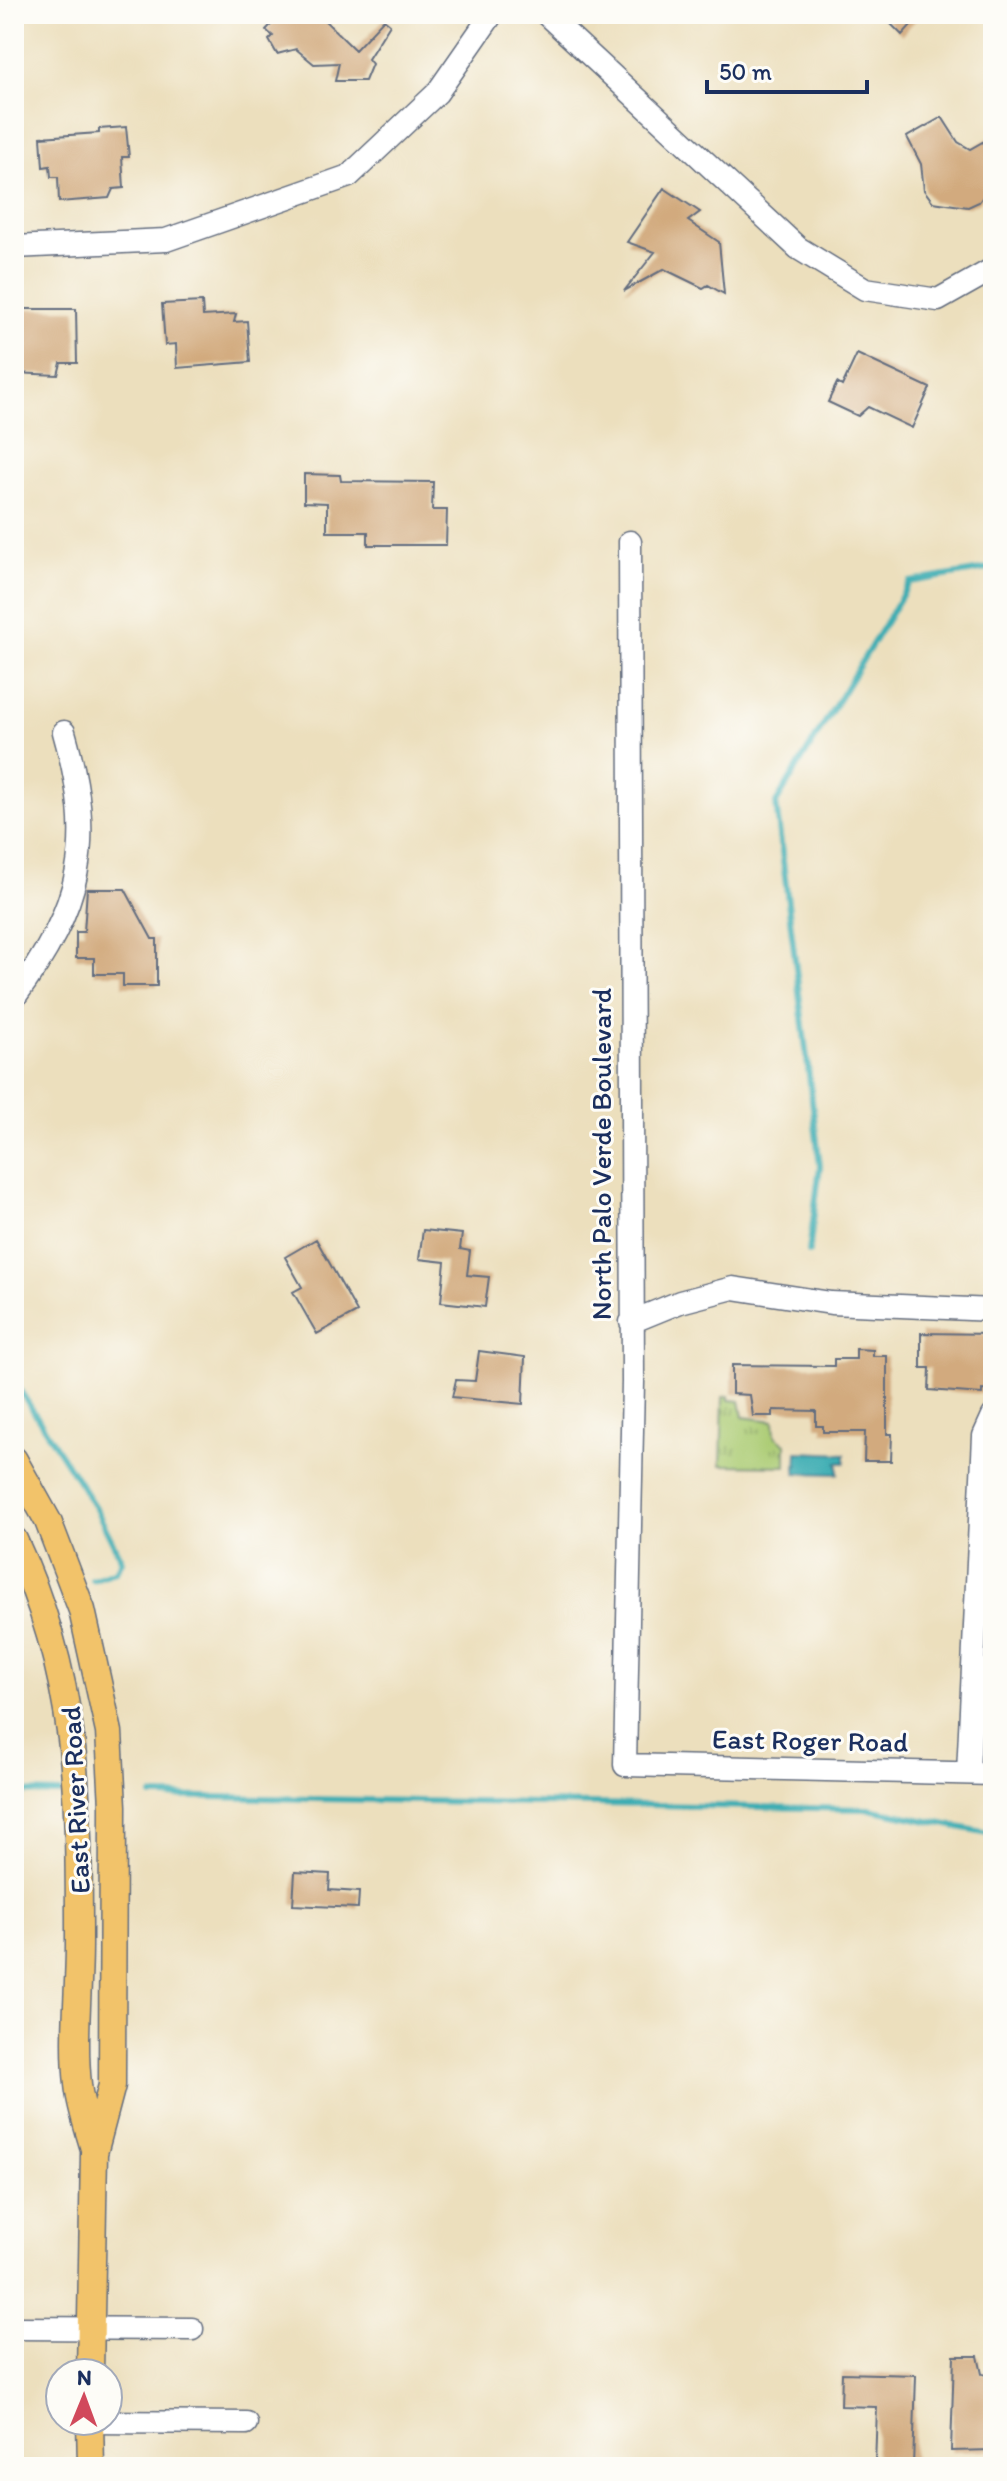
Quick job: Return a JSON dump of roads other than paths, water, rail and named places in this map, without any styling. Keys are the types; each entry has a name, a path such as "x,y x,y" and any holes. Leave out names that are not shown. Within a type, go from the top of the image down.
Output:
{"main road":[{"name":"East River Road","path":"14,1460 48,1521 82,1610 109,1732 113,1806 112,2085 94,2153 90,2357"},
{"name":"East River Road","path":"14,1540 46,1617 62,1673 73,1734 79,1831 78,2084 94,2153"},
{"path":"89,2464 90,2437"}],"street":[{"path":"14,247 166,240 349,176 437,93 492,14"},
{"path":"546,14 798,248 865,289 938,300 993,269"},
{"name":"North Palo Verde Boulevard","path":"625,1765 633,1382 630,542"},
{"path":"14,998 60,929 71,902 82,848 78,782 64,732"},
{"path":"631,1322 680,1302 733,1288 831,1303 993,1310"},
{"path":"968,1773 990,1431"},
{"name":"East Roger Road","path":"625,1765 993,1774"},
{"path":"14,2328 192,2329"},
{"path":"124,2421 246,2423"}],"water":[{"path":"797,1452 845,1454 845,1463 838,1463 838,1474 796,1473"}],"waterway":[{"path":"809,1252 820,1166 776,803 910,582 993,568"},
{"path":"14,1381 96,1509 122,1561 116,1571 92,1580"},
{"path":"14,1792 59,1793"},
{"path":"152,1796 869,1809 993,1834"},
{"path":"14,2162 14,2202"}]}
